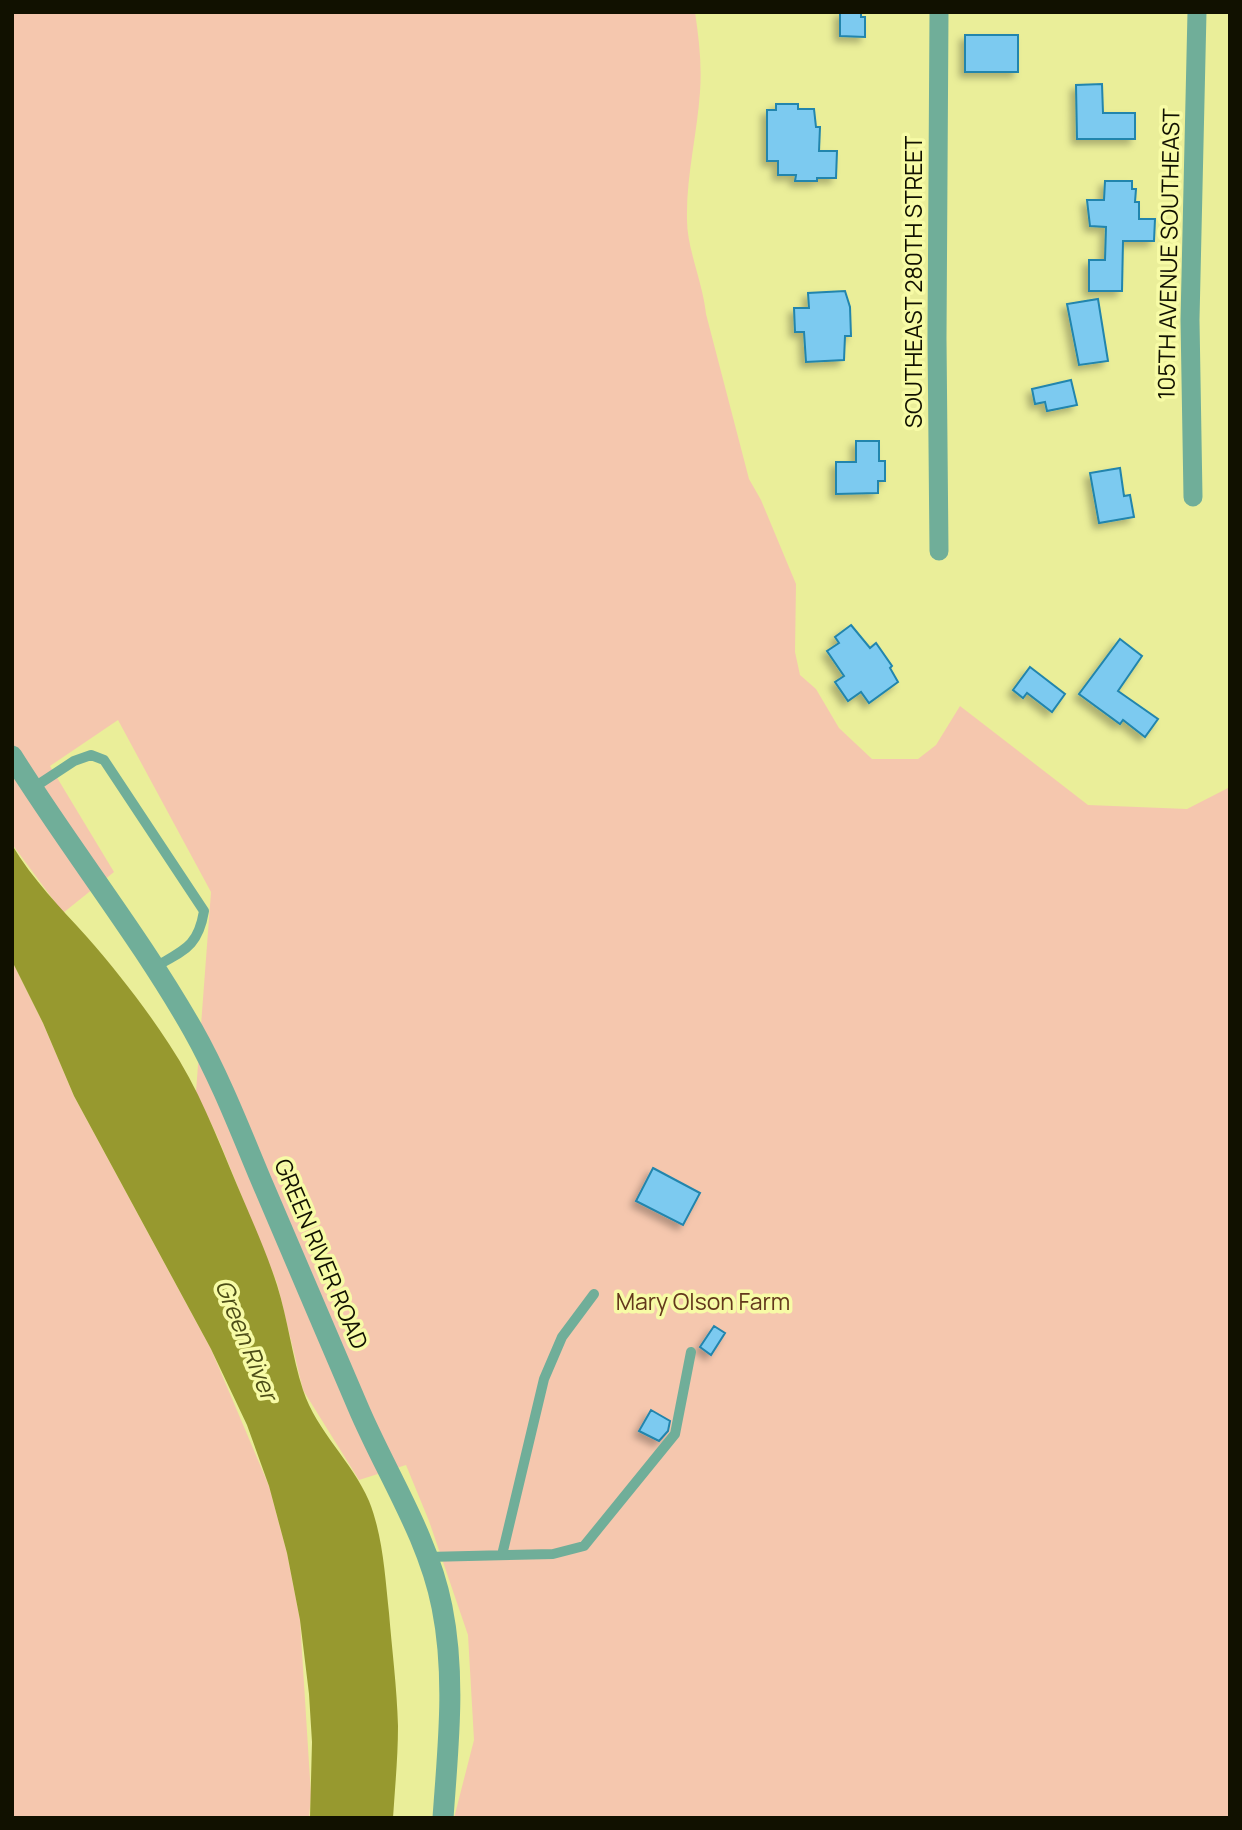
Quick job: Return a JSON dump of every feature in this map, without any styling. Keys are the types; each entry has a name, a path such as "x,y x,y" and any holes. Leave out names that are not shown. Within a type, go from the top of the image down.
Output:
{"street":[{"name":"SOUTHEAST 280TH STREET","path":"939,12 939,551"},
{"name":"105TH AVENUE SOUTHEAST","path":"1193,497 1190,320 1197,12"},
{"name":"GREEN RIVER ROAD","path":"12,756 155,968 195,1034 223,1092 365,1423 426,1557 441,1604 450,1680 443,1818"}],"lane":[{"path":"33,788 74,761 91,755 104,760 204,911 201,927 190,947 155,968"},
{"path":"502,1555 544,1379 562,1337 594,1294"},
{"path":"426,1557 554,1554 584,1546 675,1434 691,1352"}],"green space":[{"name":"Mary Olson Farm","path":"12,12 695,12 701,82 688,188 688,231 706,314 749,479 761,500 796,584 795,652 800,675 816,689 839,728 872,759 918,759 936,745 960,706 1088,805 1187,809 1230,787 1230,1818 454,1818 474,1740 468,1635 429,1521 406,1465 359,1480 303,1390 277,1283 218,1138 196,1092 211,892 118,720 50,766 114,872 63,913 12,844"},
{"path":"12,961 43,1023 74,1096 211,1349 269,1486 287,1553 300,1620 311,1795 309,1818 12,1818"}],"water":[{"name":"Green River","path":"12,845 38,882 130,989 189,1077 268,1260 281,1298 299,1377 309,1405 369,1501 383,1556 397,1698 398,1738 393,1818 310,1818 312,1742 300,1620 287,1553 269,1486 247,1425 211,1349 74,1096 43,1023 12,961"}],"building":[{"path":"840,12 861,12 861,17 865,17 865,37 840,36"},
{"path":"965,35 1018,35 1018,72 965,72"},
{"path":"1102,84 1103,113 1135,113 1135,139 1077,139 1076,85"},
{"path":"776,104 798,104 798,109 814,109 816,127 820,127 819,151 837,151 836,178 795,181 796,175 778,175 778,161 767,161 767,110 776,110"},
{"path":"1105,181 1132,181 1132,189 1136,189 1135,202 1139,202 1139,219 1155,219 1154,241 1123,241 1122,291 1089,291 1089,260 1105,260 1106,227 1090,226 1087,200 1104,200"},
{"path":"845,291 850,307 851,336 845,336 844,360 806,362 804,332 795,332 794,308 809,308 808,293"},
{"path":"1098,299 1108,361 1079,365 1067,304"},
{"path":"1071,380 1077,405 1047,411 1045,402 1035,404 1032,389"},
{"path":"856,441 879,441 879,461 885,461 885,481 878,481 878,493 836,494 836,462 856,462"},
{"path":"1120,468 1124,496 1130,495 1134,517 1099,523 1090,473"},
{"path":"851,625 870,648 876,643 892,666 890,668 898,682 869,703 861,692 848,701 835,682 844,676 827,651 839,643 835,637"},
{"path":"1120,639 1142,656 1118,691 1158,719 1145,737 1123,720 1120,724 1079,694"},
{"path":"1030,667 1065,694 1052,712 1027,693 1023,698 1013,690"},
{"path":"653,1168 700,1193 683,1225 636,1201"},
{"path":"714,1326 725,1333 711,1355 700,1347"},
{"path":"651,1410 670,1421 668,1431 659,1441 639,1431"}]}
